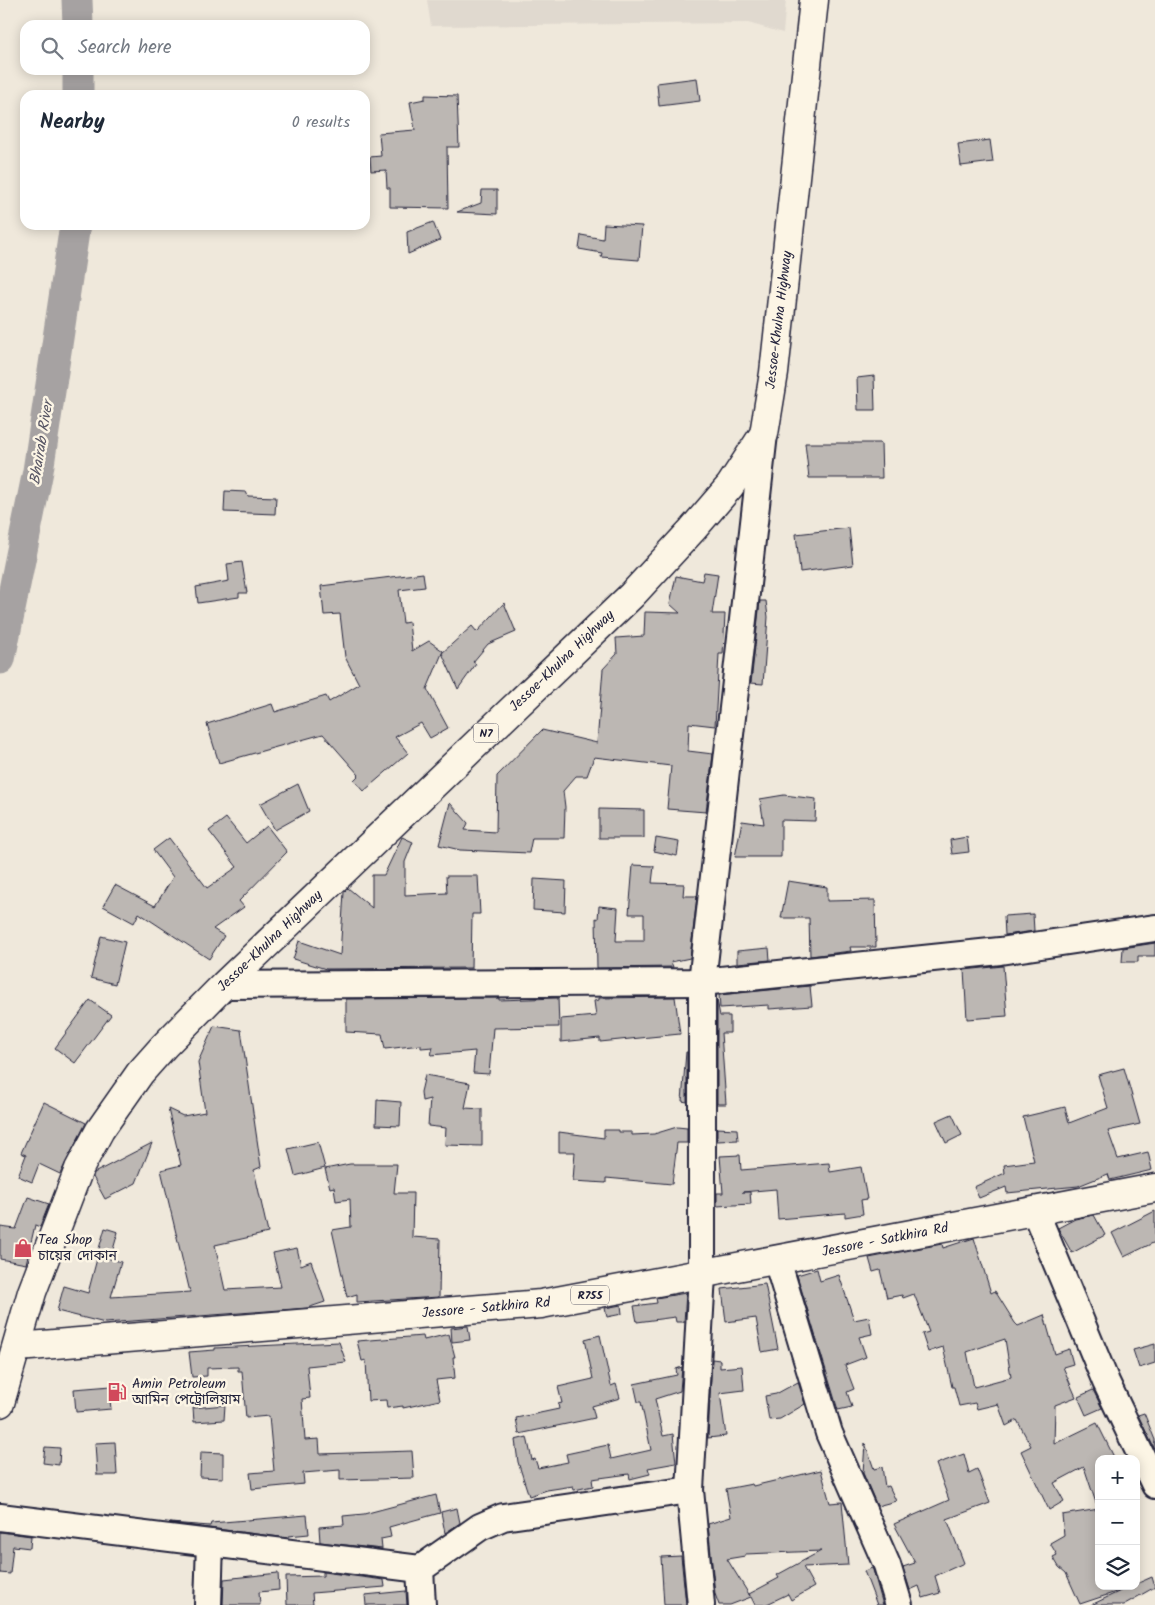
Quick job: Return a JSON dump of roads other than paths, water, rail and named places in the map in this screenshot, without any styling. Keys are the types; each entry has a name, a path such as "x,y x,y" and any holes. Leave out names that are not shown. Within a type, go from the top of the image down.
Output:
{"main road":[{"name":"Jessoe-Khulna Highway","path":"0,1403 18,1347 32,1292 79,1169 100,1130 152,1059 224,985 632,595 730,486 764,434 774,373 814,0"},
{"name":"Jessore - Satkhira Rd","path":"18,1347 541,1304 1155,1188"}],"street":[{"path":"701,1605 690,1490 702,1275 702,982 764,434"},
{"path":"224,985 702,982 1000,951 1155,928"},
{"path":"1035,1211 1106,1382 1155,1485"},
{"path":"777,1260 829,1433 887,1565 899,1605"},
{"path":"0,1517 420,1569 480,1527 503,1517 690,1490"},
{"path":"208,1605 210,1543"},
{"path":"420,1569 422,1605"}],"waterway":[{"name":"Bhairab River","path":"77,0 78,20"},
{"name":"Bhairab River","path":"78,75 78,90"},
{"name":"Bhairab River","path":"0,659 38,471 74,230"}],"place":[{"name":"Tea Shop চায়ের দোকান","path":"23,1248"},
{"name":"Amin Petroleum আমিন পেট্রোলিয়াম","path":"117,1392"}]}
